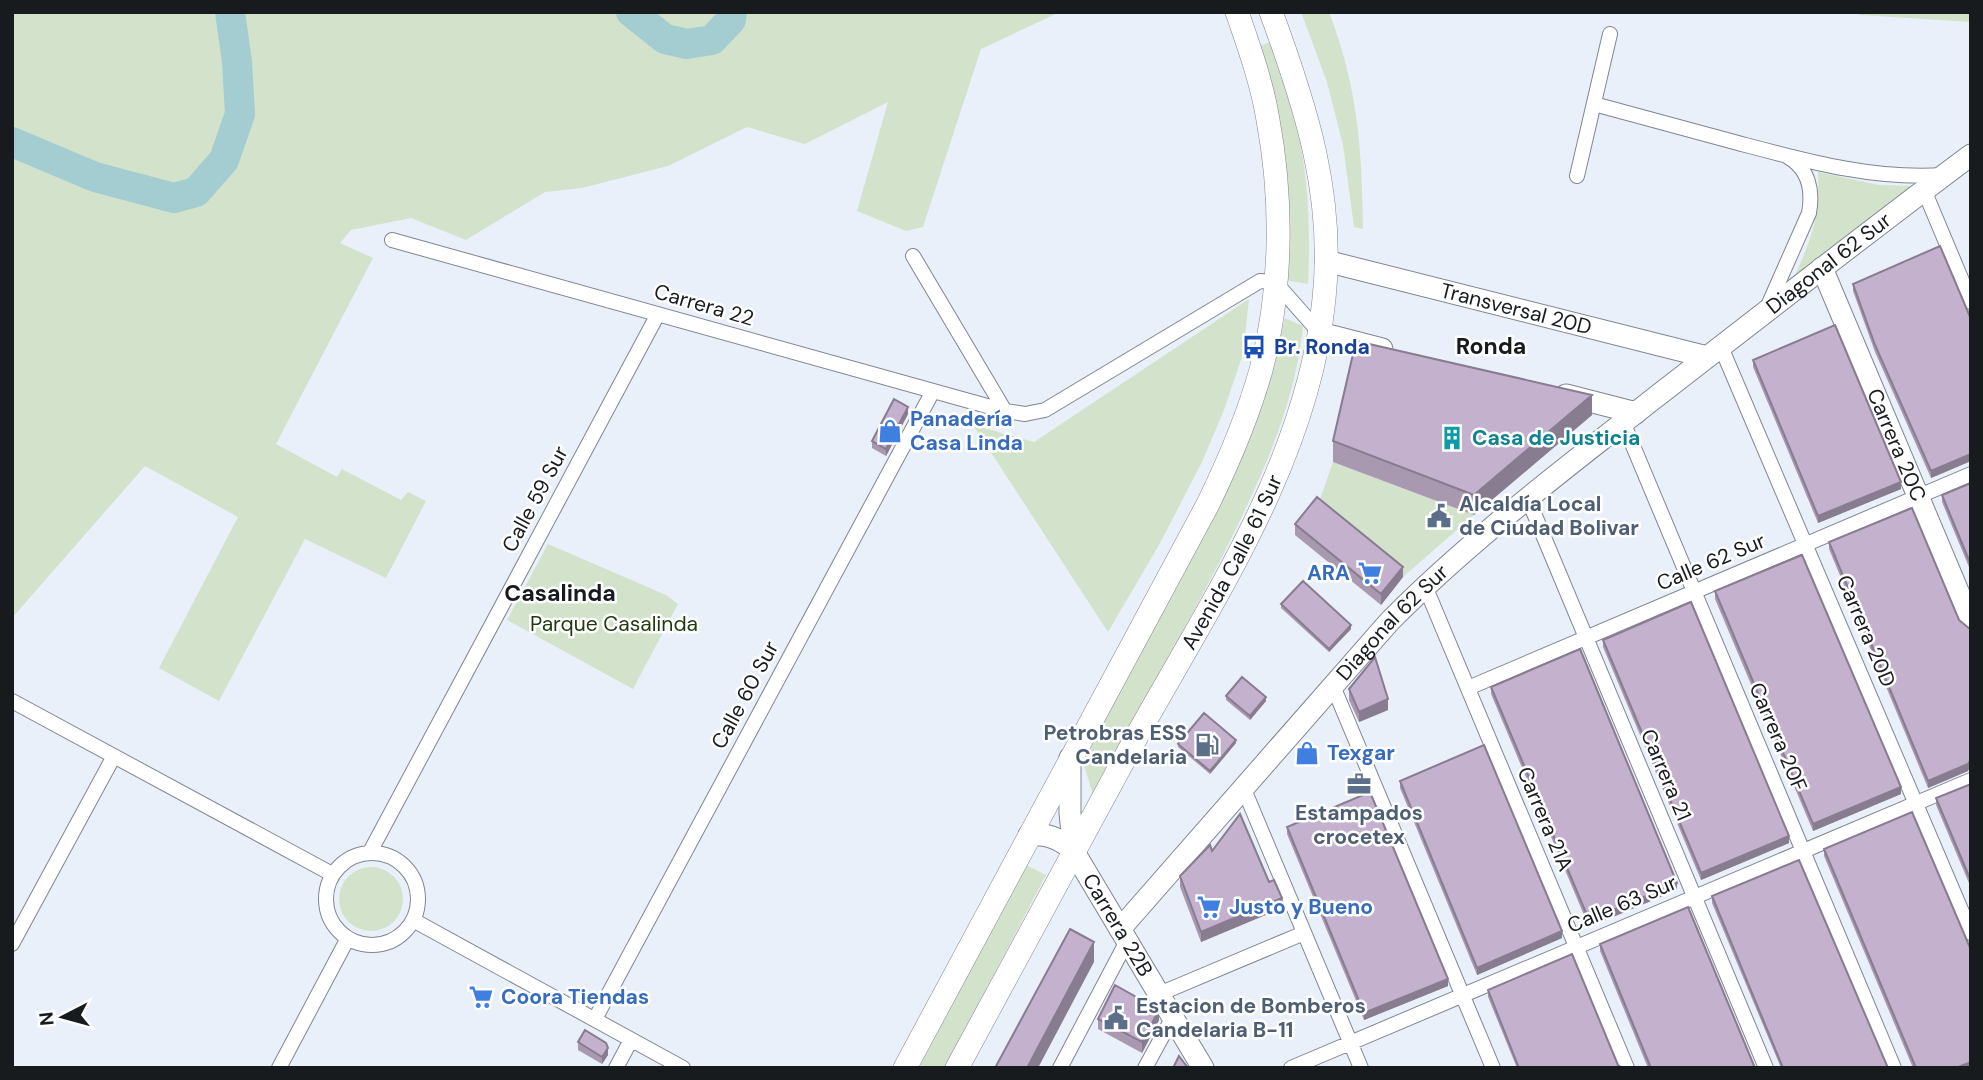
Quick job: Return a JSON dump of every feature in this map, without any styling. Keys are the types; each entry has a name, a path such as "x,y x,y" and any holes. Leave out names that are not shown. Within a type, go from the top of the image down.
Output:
{"main road":[{"path":"905,1068 1225,470 1261,370 1275,282 1277,205 1272,144 1262,93 1237,12"},
{"name":"Avenida Calle 61 Sur","path":"957,1068 1196,631 1265,499 1302,405 1320,333 1326,261 1324,203 1315,146 1302,99 1271,12"}],"street":[{"path":"1577,176 1610,34"},
{"path":"1594,104 1787,156 1893,177 1944,175"},
{"name":"Diagonal 62 Sur","path":"1060,1068 1124,935 1243,787 1389,622 1425,586 1629,417 1971,155"},
{"path":"1764,313 1810,213 1810,186 1807,177 1796,162 1787,156"},
{"path":"1924,190 1971,302"},
{"name":"Carrera 22","path":"393,240 1005,411"},
{"path":"913,256 1005,411 1025,414 1045,410 1254,283 1268,280 1275,282 1320,333 1401,353"},
{"name":"Transversal 20D","path":"1326,261 1714,352"},
{"name":"Carrera 20C","path":"1822,268 1971,622"},
{"name":"Calle 59 Sur","path":"370,852 658,314"},
{"name":"Carrera 20D","path":"1714,352 1807,544 1971,933"},
{"path":"1544,390 1629,417"},
{"name":"Calle 60 Sur","path":"595,1019 933,391"},
{"name":"Carrera 20F","path":"1629,417 1695,592 1894,1068"},
{"name":"Calle 62 Sur","path":"1468,688 1971,474"},
{"name":"Carrera 21","path":"1528,499 1766,1068"},
{"name":"Carrera 21A","path":"1425,586 1627,1068"},
{"path":"1333,686 1493,1068"},
{"path":"12,701 332,874"},
{"path":"12,944 114,756"},
{"name":"Carrera 22B","path":"1070,758 1070,813 1074,852"},
{"name":"Calle 63 Sur","path":"1291,1068 1971,780"},
{"path":"1243,787 1360,1068"},
{"name":"Carrera 22B","path":"1029,835 1048,835 1068,845 1074,852 1203,1068"},
{"path":"370,852 384,853 407,868 418,893 418,907 405,932 394,940 367,945 348,938 332,923 325,897 332,874 344,861 357,854 370,852"},
{"path":"413,920 683,1068"},
{"path":"1159,994 1304,933"},
{"path":"279,1068 348,938"},
{"path":"1145,1068 1173,1017"},
{"path":"616,1068 631,1040"}],"green space":[{"path":"12,12 1060,12 981,49 923,227 906,231 857,211 888,102 805,144 747,127 668,166 582,188 545,192 466,240 411,218 351,230 340,243 373,258 276,444 337,477 342,469 401,500 408,492 426,501 386,578 305,539 219,701 159,668 238,517 145,466 12,618"},
{"path":"1301,12 1329,12 1339,40 1357,119 1363,229 1354,227 1343,145 1327,82"},
{"path":"1855,12 1971,12 1971,22 1860,15"},
{"path":"1270,42 1293,110 1302,153 1309,218 1308,284 1285,280 1260,46"},
{"path":"1818,172 1879,185 1915,186 1794,278 1814,226 1818,202"},
{"path":"1249,299 1243,354 1224,410 1202,462 1159,545 1108,632 973,425 1034,442"},
{"path":"1285,318 1303,326 1292,387 1272,447 1220,561 1093,795 1082,758 1231,482 1252,433"},
{"path":"1333,462 1474,515 1403,577 1317,508"},
{"name":"Parque Casalinda","path":"548,544 666,595 678,604 633,689 507,620"},
{"path":"1026,865 1046,875 945,1068 919,1068"},
{"path":"371,867 389,873 397,881 403,899 397,917 389,925 371,931 353,925 345,917 339,899 345,881 353,873"}],"building":[{"path":"1940,246 1971,319 1971,454 1931,471 1875,345 1853,284"},
{"path":"1835,325 1901,482 1818,516 1753,360"},
{"name":"Casa de Justicia","path":"1356,341 1592,395 1474,495 1333,441"},
{"name":"Panadería Casa Linda","path":"894,399 908,407 886,449 872,441"},
{"path":"1971,483 1971,565 1942,495"},
{"path":"1317,497 1403,567 1381,594 1295,524"},
{"path":"1912,508 1959,620 1971,632 1971,759 1968,764 1928,781 1829,542"},
{"path":"1802,555 1901,787 1813,824 1715,591"},
{"path":"1303,581 1351,625 1329,649 1281,604"},
{"path":"1691,602 1789,836 1701,873 1603,640"},
{"path":"1580,649 1677,883 1589,920 1491,687"},
{"path":"1375,657 1388,699 1359,712 1349,689"},
{"path":"1242,677 1266,697 1250,716 1226,696"},
{"name":"Petrobras ESS Candelaria","path":"1204,713 1236,740 1210,771 1178,744"},
{"path":"1484,745 1562,931 1477,968 1400,781"},
{"path":"1971,784 1971,881 1936,798"},
{"path":"1370,792 1448,979 1364,1013 1287,827"},
{"path":"1912,812 1971,950 1971,1062 1956,1068 1916,1068 1824,849"},
{"path":"1240,814 1269,882 1274,880 1282,898 1201,932 1180,876 1210,845 1212,851"},
{"path":"1799,860 1888,1068 1783,1068 1712,896"},
{"path":"1688,907 1755,1068 1651,1068 1600,944"},
{"path":"1070,929 1094,942 1027,1068 995,1068"},
{"path":"1572,954 1618,1065 1622,1068 1519,1068 1488,990"},
{"path":"1115,985 1159,1010 1142,1042 1098,1019"},
{"path":"585,1030 606,1043 608,1048 602,1057 578,1042"},
{"path":"1179,1056 1188,1068 1173,1068"}],"waterway":[{"path":"12,142 95,177 174,198 196,192 224,160 240,114 230,12"},
{"path":"631,12 665,39 687,44 712,40 731,20 732,12"}],"place":[{"name":"Br. Ronda","path":"1254,347"},
{"name":"Panadería Casa Linda","path":"890,431"},
{"name":"Casa de Justicia","path":"1452,438"},
{"name":"Alcaldía Local de Ciudad Bolivar","path":"1439,516"},
{"name":"ARA","path":"1370,573"},
{"name":"Petrobras ESS Candelaria","path":"1207,745"},
{"name":"Texgar","path":"1307,753"},
{"name":"Estampados crocetex","path":"1359,784"},
{"name":"Justo y Bueno","path":"1209,907"},
{"name":"Coora Tiendas","path":"481,997"},
{"name":"Estacion de Bomberos Candelaria B-11","path":"1116,1018"}],"district":[{"name":"Ronda","path":"1491,346"},
{"name":"Casalinda","path":"560,593"}]}
